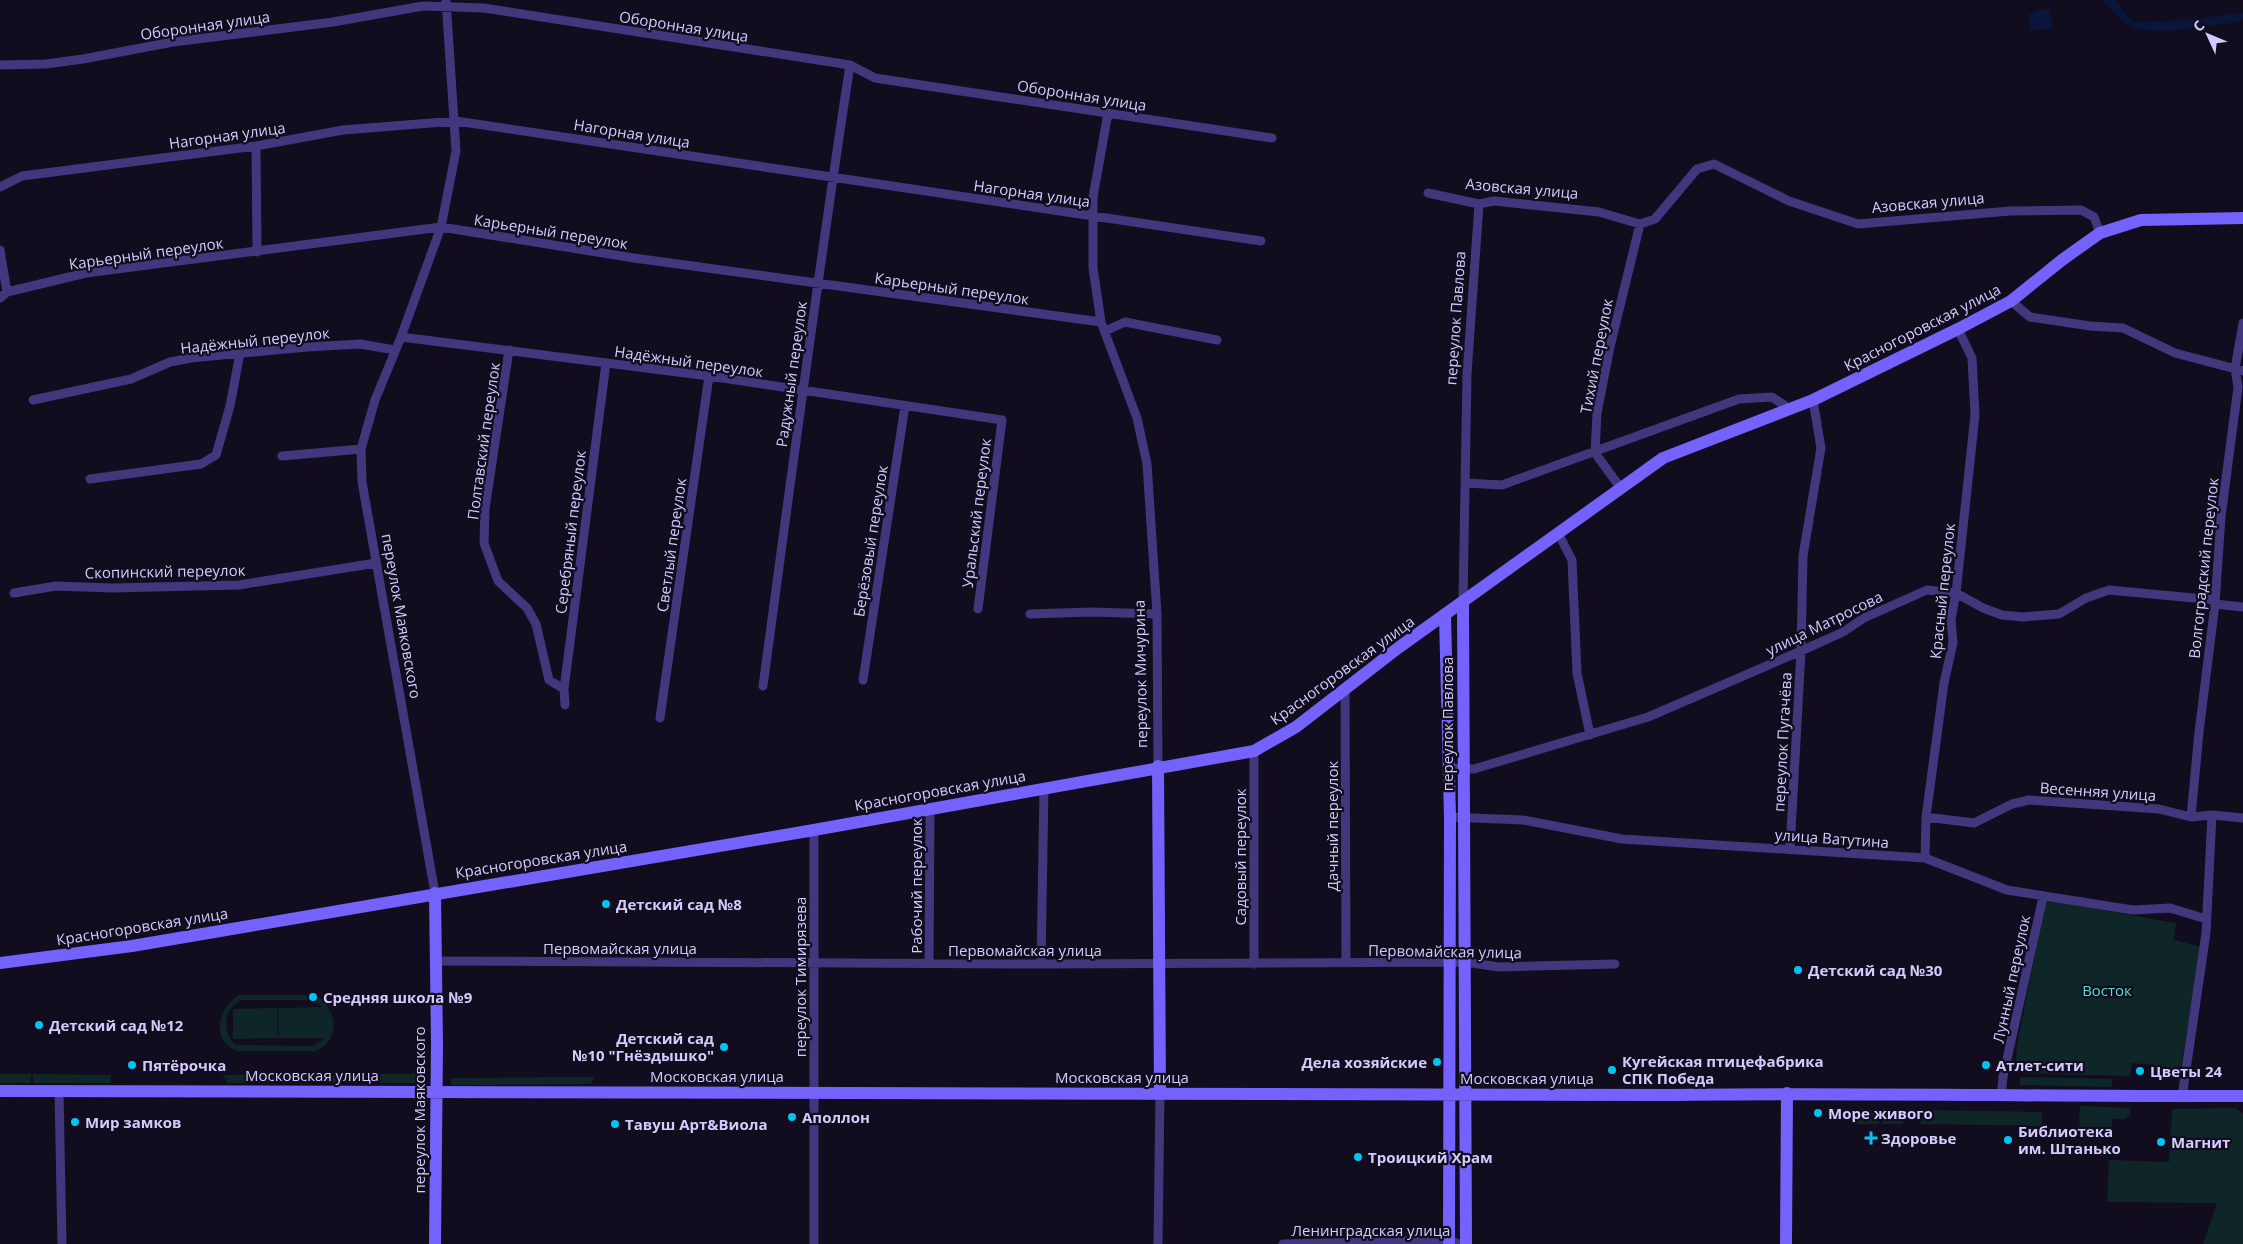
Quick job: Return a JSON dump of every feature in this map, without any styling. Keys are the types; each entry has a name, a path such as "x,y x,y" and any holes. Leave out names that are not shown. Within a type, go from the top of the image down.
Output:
{"street":[{"name":"Оборонная улица","path":"0,65 46,64 173,42 333,22 423,6 447,4 484,8 850,66 875,78 1272,138"},
{"name":"переулок Маяковского","path":"435,1244 435,893 362,482 361,450 375,400 401,337 441,227 456,151 456,121 447,4"},
{"name":"Радужный переулок","path":"763,686 817,283 835,178 850,66"},
{"name":"переулок Мичурина","path":"1108,113 1093,197 1093,268 1101,322 1137,418 1147,464 1157,614 1160,963 1158,1244"},
{"name":"Нагорная улица","path":"0,187 22,176 256,146 343,130 456,121 1261,241"},
{"path":"256,146 257,252"},
{"name":"Азовская улица","path":"1428,192 1479,204 1494,201 1543,204 1599,212 1640,224 1655,219 1697,169 1714,164 1789,202 1858,224 2010,211 2081,210 2094,217 2100,233"},
{"name":"переулок Павлова","path":"1466,1244 1463,602 1467,374 1479,204"},
{"name":"Красногоровская улица","path":"0,963 132,946 814,830 1254,750 1296,727 1463,602 1620,487 1663,458 1813,400 1958,330 2011,301 2062,260 2100,233 2140,220 2243,218"},
{"name":"Тихий переулок","path":"1595,453 1597,412 1608,356 1640,224"},
{"name":"Карьерный переулок","path":"3,295 86,273 441,227 634,258 1101,322"},
{"path":"0,250 3,295"},
{"path":"2011,301 2030,317 2090,326 2123,328 2174,354 2239,370"},
{"path":"1105,332 1125,322 1217,340"},
{"name":"Волгоградский переулок","path":"2191,817 2198,732 2215,602 2221,517 2238,386 2243,323"},
{"name":"Красный переулок","path":"1926,858 1926,817 1944,683 1953,643 1950,619 1956,593 1975,415 1972,358 1958,330"},
{"name":"Надёжный переулок","path":"401,337 709,376 1002,420"},
{"name":"Надёжный переулок","path":"33,400 131,380 170,362 240,353 360,344 395,350"},
{"name":"Полтавский переулок","path":"509,350 485,509 484,543 498,581 527,608 536,624 549,680 564,689"},
{"path":"90,479 201,464 216,454 230,406 240,353"},
{"name":"Серебряный переулок","path":"565,705 564,689 606,364"},
{"name":"Светлый переулок","path":"660,718 709,376"},
{"path":"1465,483 1502,485 1595,453 1739,399 1772,397 1790,408"},
{"name":"переулок Пугачёва","path":"1790,849 1801,651 1803,556 1821,448 1813,400"},
{"name":"Берёзовый переулок","path":"863,680 905,406"},
{"name":"Уральский переулок","path":"978,609 1002,420"},
{"path":"282,456 361,450"},
{"path":"1595,453 1620,487"},
{"path":"1558,533 1572,560 1577,673 1590,735"},
{"name":"Скопинский переулок","path":"14,593 56,586 112,588 238,585 376,563"},
{"name":"улица Матросова","path":"1449,768 1474,769 1648,717 1844,632 1864,618 1927,590 1956,593 1983,608 2002,615 2023,617 2058,614 2086,598 2109,590 2243,607"},
{"path":"1030,614 1091,612 1157,614"},
{"name":"переулок Павлова","path":"1445,616 1450,818 1450,1094 1453,1243"},
{"name":"Дачный переулок","path":"1345,689 1346,963"},
{"name":"Садовый переулок","path":"1254,750 1254,964"},
{"path":"1041,964 1044,788"},
{"name":"Весенняя улица","path":"1926,817 1974,823 2012,804 2028,800 2159,809 2191,817 2212,815 2243,818"},
{"name":"Рабочий переулок","path":"930,808 930,963"},
{"path":"2182,1097 2206,933 2212,815"},
{"name":"улица Ватутина","path":"1450,818 1523,820 1622,839 1926,858 2007,890 2133,910 2170,908 2206,919"},
{"name":"переулок Тимирязева","path":"814,830 814,1244"},
{"name":"Лунный переулок","path":"2001,1096 2003,1077 2043,897"},
{"name":"Первомайская улица","path":"435,961 1041,964 1450,964 1465,962 1499,967 1615,964"},
{"name":"Московская улица","path":"0,1091 1787,1093 2001,1096 2243,1096"},
{"path":"59,1092 62,1244"},
{"path":"1786,1244 1787,1093"},
{"name":"Ленинградская улица","path":"1284,1244 1453,1243"}],"green space":[{"name":"Восток","path":"2046,900 2176,923 2174,940 2201,947 2179,1078 2153,1077 2154,1065 2132,1063 2130,1076 2015,1073 2017,1045"},
{"path":"239,995 315,995 328,1007 332,1015 333,1031 325,1046 316,1051 237,1051 228,1046 220,1032 222,1015 232,1000","holes":["241,1000 313,1000 323,1007 278,1008 279,1038 324,1038 314,1046 236,1045 228,1033 226,1027 228,1015 235,1004"]},
{"path":"277,1008 278,1038 233,1039 233,1009"},
{"path":"0,1074 31,1074 31,1083 0,1083"},
{"path":"33,1074 111,1075 111,1083 33,1083"},
{"path":"344,1074 419,1074 419,1083 344,1083"},
{"path":"222,1075 337,1075 337,1083 228,1083"},
{"path":"594,1077 591,1084 451,1085 451,1078"},
{"path":"706,1077 754,1077 754,1084 706,1084"},
{"path":"2020,1077 2112,1079 2112,1087 2020,1085"},
{"path":"2080,1106 2130,1108 2130,1115 2125,1119 2112,1119 2111,1139 2093,1139 2083,1134 2081,1130 2079,1124"},
{"path":"2236,1108 2243,1114 2243,1244 2203,1244 2217,1203 2107,1202 2109,1160 2169,1162 2172,1109"},
{"path":"1854,1109 1880,1110 1879,1124 1853,1124"},
{"path":"1882,1110 1904,1110 1903,1124 1882,1124"},
{"path":"1920,1110 2042,1112 2042,1126 1920,1124"}],"water":[{"path":"2102,0 2116,0 2124,13 2134,22 2185,20 2243,13 2243,19 2237,22 2185,29 2145,30 2125,23"},
{"path":"2040,9 2050,9 2053,29 2031,30 2028,15"}],"place":[{"name":"Детский сад №8","path":"606,904"},
{"name":"Детский сад №30","path":"1798,970"},
{"name":"Средняя школа №9","path":"313,997"},
{"name":"Детский сад №12","path":"39,1025"},
{"name":"Детский сад №10 \"Гнёздышко\"","path":"724,1047"},
{"name":"Дела хозяйские","path":"1437,1062"},
{"name":"Пятёрочка","path":"132,1065"},
{"name":"Атлет-сити","path":"1986,1065"},
{"name":"Кугейская птицефабрика СПК Победа","path":"1612,1070"},
{"name":"Цветы 24","path":"2140,1071"},
{"name":"Море живого","path":"1818,1113"},
{"name":"Аполлон","path":"792,1117"},
{"name":"Мир замков","path":"75,1122"},
{"name":"Тавуш Арт&Виола","path":"615,1124"},
{"name":"Здоровье","path":"1871,1138"},
{"name":"Библиотека им. Штанько","path":"2008,1140"},
{"name":"Магнит","path":"2161,1142"},
{"name":"Троицкий Храм","path":"1358,1157"}]}
